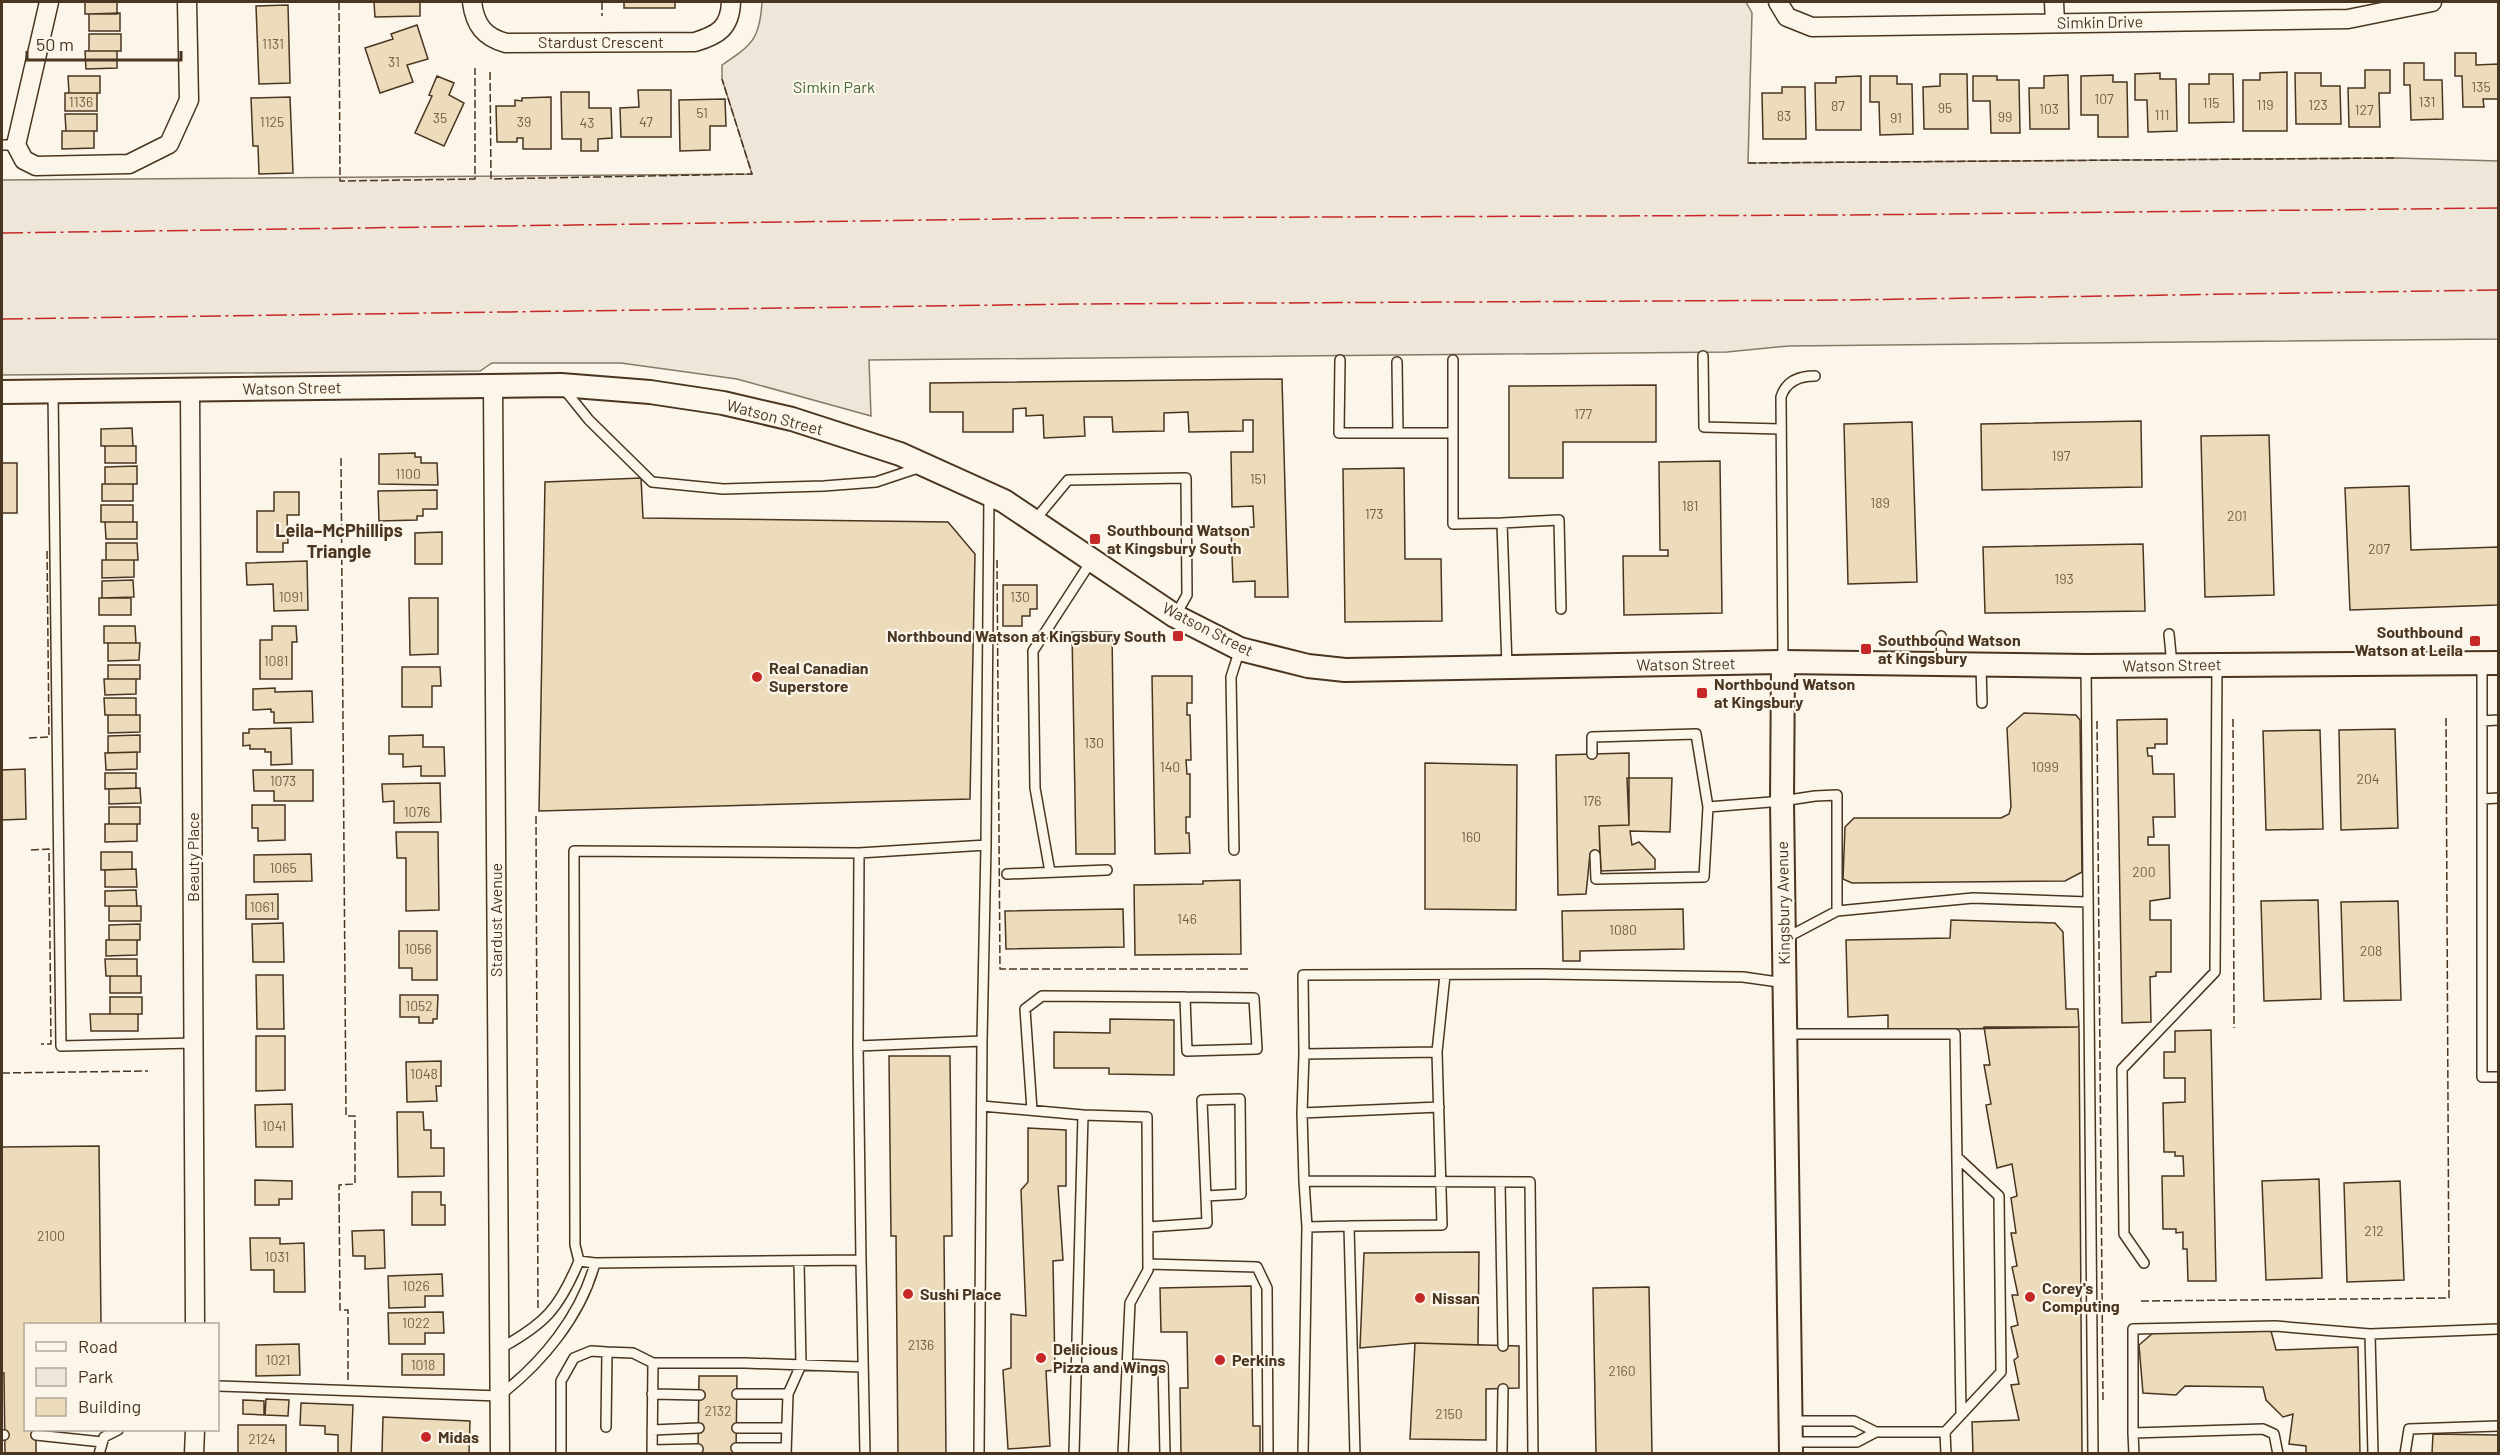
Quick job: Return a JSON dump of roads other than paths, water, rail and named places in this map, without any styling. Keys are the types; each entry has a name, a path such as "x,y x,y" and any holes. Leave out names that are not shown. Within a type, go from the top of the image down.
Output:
{"street":[{"path":"49,2 9,145 24,160 36,166 129,164 169,144 189,100 187,2"},
{"name":"Stardust Crescent","path":"472,2 477,21 489,38 506,43 518,43 695,42 712,37 725,26 731,2"},
{"name":"Simkin Drive","path":"1778,2 1787,17 1812,27 2055,23 2347,10 2432,2"},
{"path":"2054,2 2055,23"},
{"name":"Watson Street","path":"2,392 561,385 650,392 723,403 792,419 900,454 1004,501 1175,615 1240,649 1308,666 1345,670 1783,662 2086,666 2490,663"},
{"name":"Stardust Avenue","path":"493,387 500,1454"},
{"name":"Beauty Place","path":"190,390 195,1323"},
{"name":"Kingsbury Avenue","path":"1783,662 1782,801 1791,1439"},
{"path":"194,1454 195,1431"}],"lane":[{"path":"1703,356 1704,427 1781,429"},
{"path":"1340,360 1339,433 1453,433"},
{"path":"1454,360 1454,524 1558,520 1561,609"},
{"path":"1397,362 1398,433"},
{"name":"Kingsbury Avenue","path":"1783,662 1781,397 1784,389 1796,379 1815,376"},
{"path":"561,385 589,420 652,482 723,489 824,486 876,482 926,466"},
{"path":"53,391 61,1046 194,1043"},
{"path":"1034,521 1068,480 1186,478 1187,596 1175,615"},
{"path":"979,1454 989,495"},
{"path":"1502,523 1507,667"},
{"path":"1050,872 1035,788 1033,651 1092,560"},
{"path":"2169,634 2172,665"},
{"path":"1941,636 1942,664"},
{"path":"1234,850 1231,677 1240,649"},
{"path":"2490,663 2482,721 2482,1077 2499,1077"},
{"path":"2144,1263 2124,1234 2122,1069 2215,972 2217,664"},
{"path":"1981,665 1982,703"},
{"path":"2086,666 2093,1454"},
{"path":"2482,721 2499,720"},
{"path":"1592,754 1592,737 1696,734 1708,807 1704,877 1596,879 1595,855"},
{"path":"1708,807 1837,795 1837,911"},
{"path":"2482,799 2499,798"},
{"path":"499,1349 525,1335 545,1319 561,1301 579,1261 575,1245 574,851 859,853 986,845"},
{"path":"859,853 858,1046 865,1454"},
{"path":"1007,874 1107,870"},
{"path":"1784,939 1837,911 1973,898 2088,902"},
{"path":"1303,1454 1307,1227 1302,1113 1305,1054 1303,975 1743,977 1785,983"},
{"path":"1307,1227 1442,1225 1437,1052 1445,975"},
{"path":"1032,1110 1025,1009 1042,996 1185,997 1254,998 1257,1049 1187,1051 1185,997"},
{"path":"1785,1034 1955,1034 1961,1413"},
{"path":"858,1046 982,1041"},
{"path":"1305,1054 1437,1052"},
{"path":"1148,1227 1207,1223 1202,1100 1240,1099 1241,1194 1206,1196"},
{"path":"982,1106 1147,1117 1148,1270 1130,1303 1123,1454"},
{"path":"1302,1113 1438,1107"},
{"path":"1074,1454 1083,1114"},
{"path":"1946,1454 1945,1432 2001,1372 1999,1196 1957,1157"},
{"path":"1304,1181 1530,1182 1533,1454"},
{"path":"1500,1182 1503,1346"},
{"path":"1349,1226 1355,1454"},
{"path":"579,1261 596,1263 861,1260"},
{"path":"736,1449 786,1451 788,1394 801,1365 799,1261"},
{"path":"219,1386 499,1396 525,1376 579,1307 596,1263"},
{"path":"1148,1264 1257,1267 1267,1288 1268,1454"},
{"path":"2134,1454 2133,1329 2275,1326 2370,1334 2499,1329"},
{"path":"2370,1334 2373,1454"},
{"path":"561,1454 561,1381 574,1358 591,1351 633,1353 652,1363 862,1367"},
{"path":"606,1427 607,1352"},
{"path":"652,1363 652,1452 698,1449"},
{"path":"1127,1364 1163,1366 1165,1454"},
{"path":"1502,1454 1503,1389"},
{"path":"652,1394 700,1395"},
{"path":"737,1394 788,1394"},
{"path":"1791,1439 1854,1421 1876,1432 1945,1432"},
{"path":"2406,1454 2409,1430 2499,1426"},
{"path":"652,1430 699,1428"},
{"path":"737,1428 786,1428"},
{"path":"2133,1433 2263,1429 2274,1434 2278,1454"},
{"path":"99,1454 104,1437 116,1431"},
{"path":"1791,1439 1857,1442 1876,1432"},
{"path":"36,1435 102,1442"}],"place":[{"name":"Southbound Watson at Kingsbury South","path":"1095,539"},
{"name":"Northbound Watson at Kingsbury South","path":"1178,636"},
{"name":"Southbound Watson at Leila","path":"2475,641"},
{"name":"Southbound Watson at Kingsbury","path":"1866,649"},
{"name":"Real Canadian Superstore","path":"757,677"},
{"name":"Northbound Watson at Kingsbury","path":"1702,693"},
{"name":"Sushi Place","path":"908,1294"},
{"name":"Corey's Computing","path":"2030,1297"},
{"name":"Nissan","path":"1420,1298"},
{"name":"Delicious Pizza and Wings","path":"1041,1358"},
{"name":"Perkins","path":"1220,1360"},
{"name":"Midas","path":"426,1437"}],"district":[{"name":"Leila–McPhillips Triangle","path":"339,541"}],"park label":[{"name":"Simkin Park","path":"834,87"}]}
